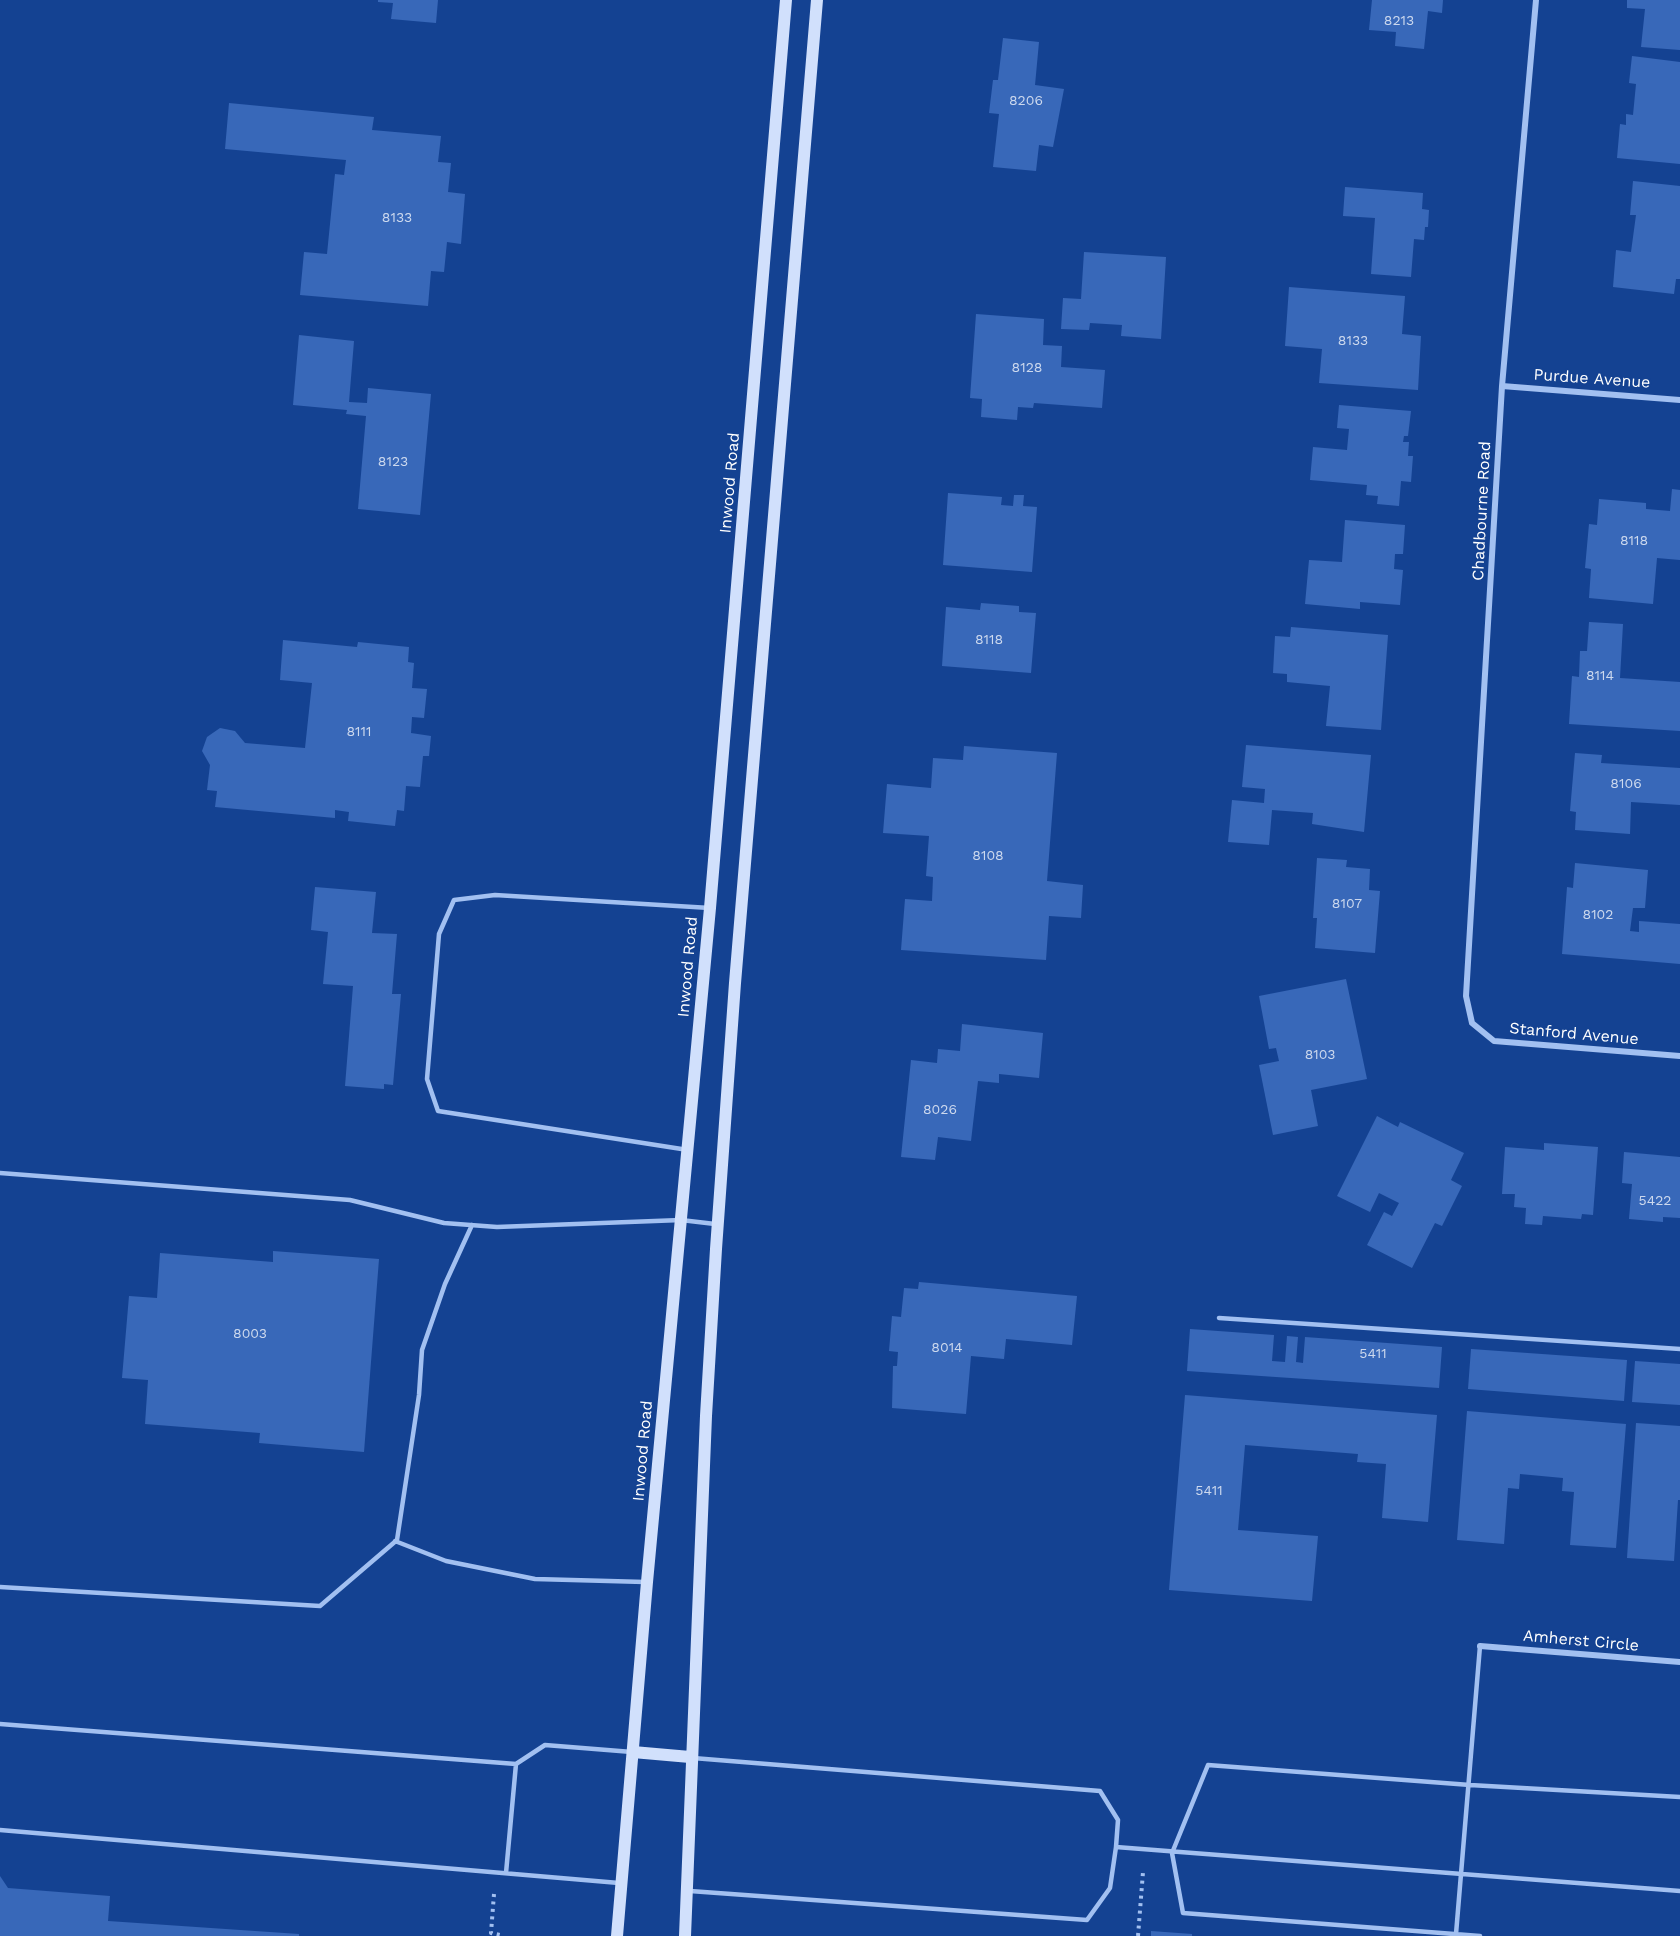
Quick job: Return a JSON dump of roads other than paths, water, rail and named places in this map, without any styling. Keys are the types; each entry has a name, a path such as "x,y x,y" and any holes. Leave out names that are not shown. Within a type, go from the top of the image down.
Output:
{"main road":[{"name":"Inwood Road","path":"617,1936 647,1582 710,908 786,0"},
{"path":"685,1936 690,1757 705,1427 718,1225 735,983 817,0"},
{"path":"633,1752 690,1757"}],"street":[{"name":"Chadbourne Road","path":"1472,1023 1466,996 1502,386 1536,0"},
{"name":"Purdue Avenue","path":"1502,386 1680,400"},
{"name":"Stanford Avenue","path":"1472,1023 1494,1041 1680,1056"},
{"name":"Amherst Circle","path":"1480,1646 1680,1662"}],"lane":[{"path":"688,1150 438,1111 427,1079 439,934 454,900 495,895 710,908"},
{"path":"0,1173 350,1200 444,1223 497,1227 681,1220 718,1225"},
{"path":"0,1587 320,1606 397,1540 418,1395 422,1350 446,1284 472,1225"},
{"path":"1219,1318 1680,1349"},
{"path":"395,1541 446,1561 535,1579 647,1582"},
{"path":"1456,1934 1480,1646"},
{"path":"0,1724 516,1764 545,1745 633,1752"},
{"path":"687,1891 1087,1920 1110,1888 1118,1820 1100,1791 690,1757"},
{"path":"506,1873 516,1764"},
{"path":"1480,1936 1183,1913 1172,1853 1208,1765 1470,1785 1680,1797"},
{"path":"0,1830 620,1883"},
{"path":"1116,1847 1680,1891"}]}
